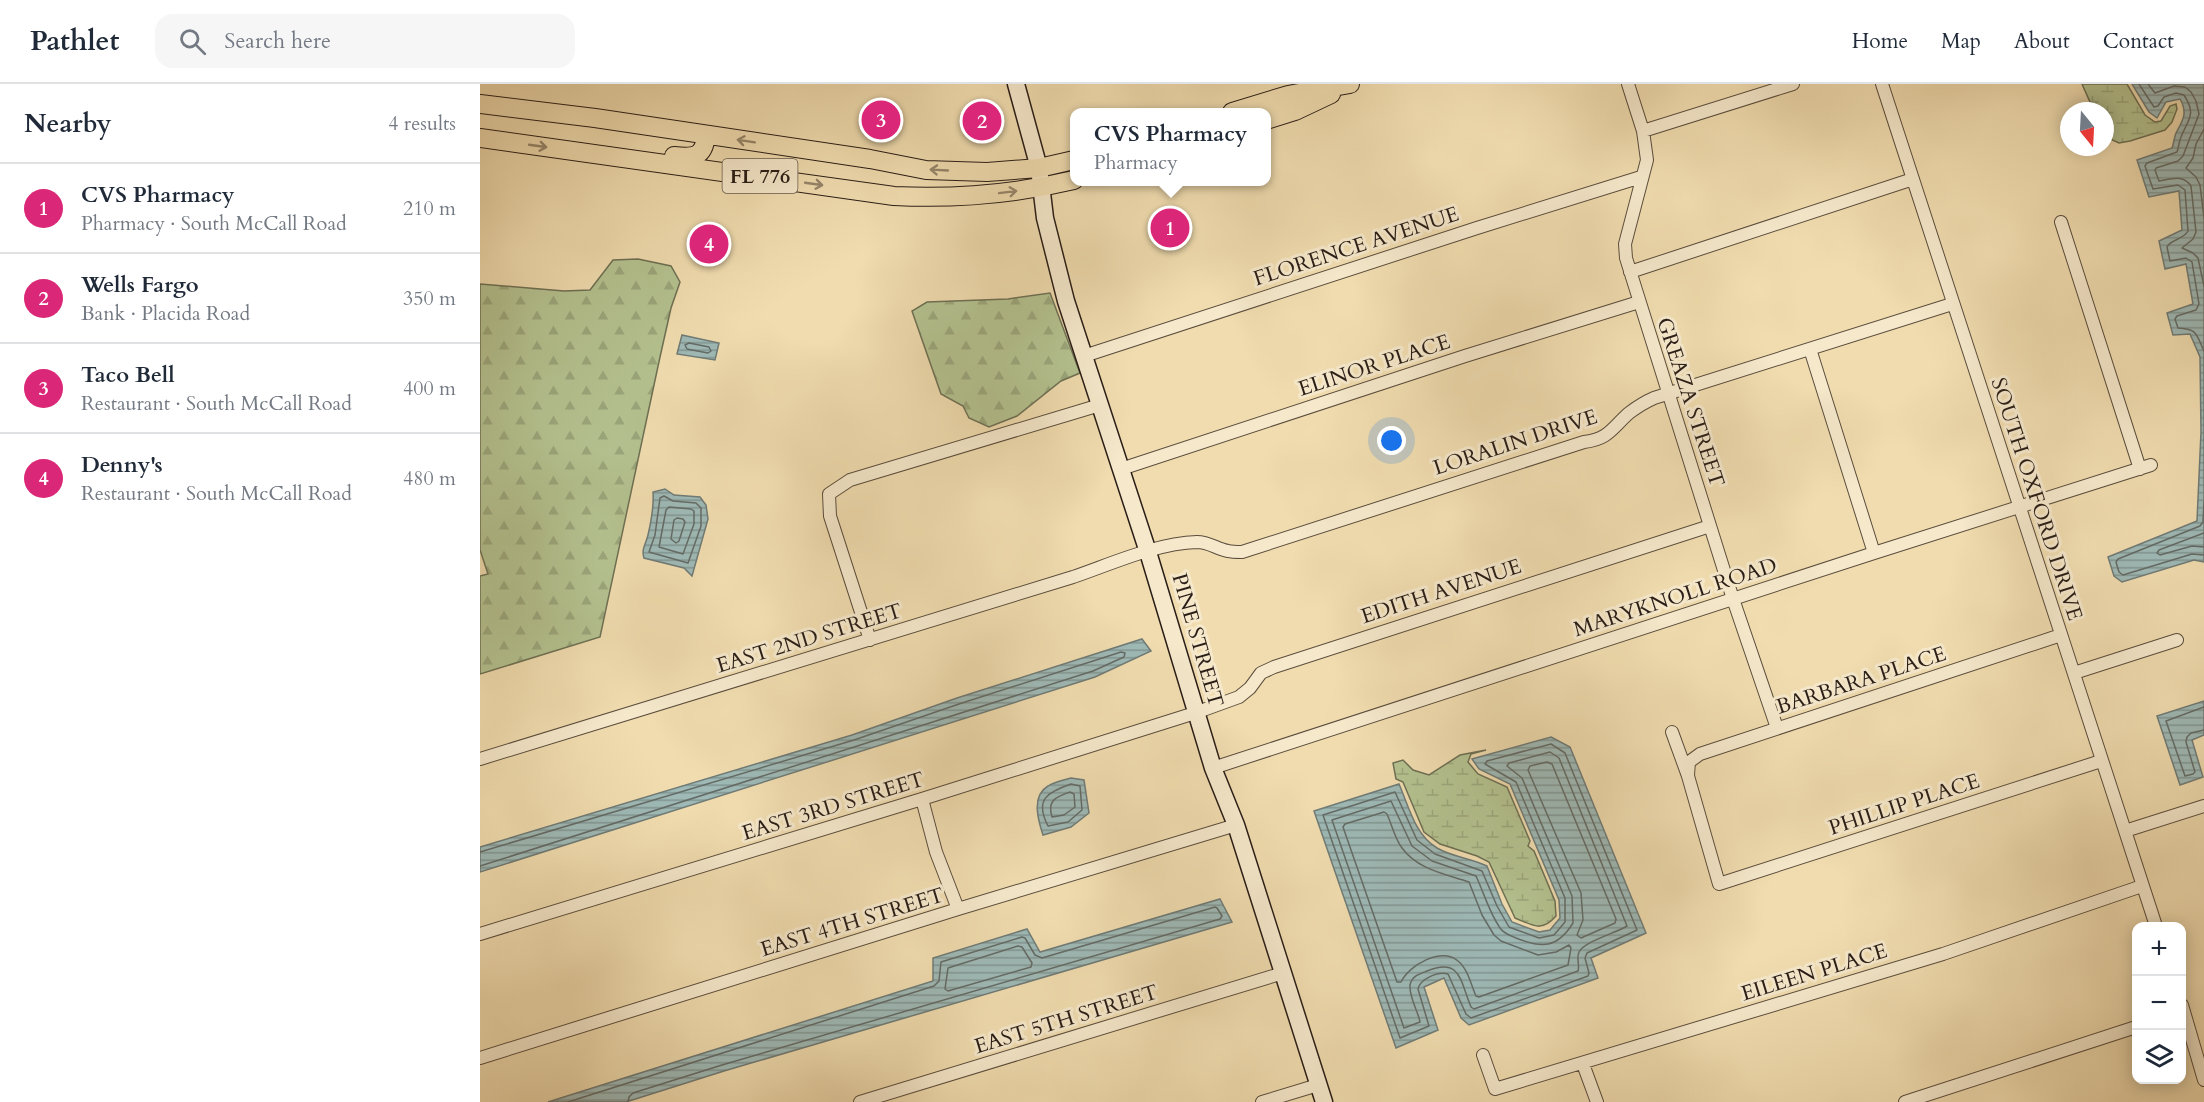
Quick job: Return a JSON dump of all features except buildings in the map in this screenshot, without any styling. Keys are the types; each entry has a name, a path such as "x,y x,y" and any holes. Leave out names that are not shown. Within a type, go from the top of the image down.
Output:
{"main road":[{"name":"PINE STREET","path":"1016,84 1039,168 1045,218 1054,260 1148,552 1213,768 1236,825 1324,1102"},
{"path":"1245,108 1288,95 1351,84"},
{"path":"1271,118 1295,111 1351,84"},
{"name":"FL 776","path":"480,104 595,118 870,159 926,170 987,172 1039,168 1070,161"},
{"path":"620,158 636,151 689,157 699,154 705,148 706,135"},
{"name":"FL 776","path":"480,138 894,196 987,195 1041,188 1070,181"}],"street":[{"name":"GREAZA STREET","path":"1628,84 1643,131 1647,160 1625,244 1630,272 1733,599 1777,728"},
{"path":"1643,131 1793,84"},
{"name":"SOUTH OXFORD DRIVE","path":"1882,84 2154,922"},
{"name":"FLORENCE AVENUE","path":"1084,356 1410,249 1641,177"},
{"path":"1630,272 1913,179"},
{"name":"MARYKNOLL ROAD","path":"1213,768 2145,467 2061,222"},
{"name":"ELINOR PLACE","path":"1121,469 1443,363 1639,302"},
{"name":"LORALIN DRIVE","path":"1148,552 1200,542 1228,551 1242,552 1471,477 1584,442 1598,440 1610,433 1630,412 1668,393 1952,304"},
{"path":"1810,349 1874,553"},
{"path":"870,640 830,516 829,494 850,480 1100,405"},
{"name":"EDITH AVENUE","path":"1196,713 1239,697 1250,688 1261,673 1274,667 1710,526"},
{"name":"EAST 2ND STREET","path":"480,759 1148,552"},
{"name":"BARBARA PLACE","path":"1688,776 1689,762 1700,754 2061,634"},
{"path":"2074,673 2177,640"},
{"name":"EAST 3RD STREET","path":"480,934 1196,713"},
{"path":"1672,732 1688,776"},
{"name":"PHILLIP PLACE","path":"1688,776 1719,884 2101,761"},
{"path":"922,799 936,852 958,909"},
{"path":"2125,831 2204,806"},
{"name":"EAST 4TH STREET","path":"480,1058 1236,825"},
{"name":"EILEEN PLACE","path":"1483,1055 1495,1089 1943,954 2142,886"},
{"name":"EAST 5TH STREET","path":"860,1102 1283,972"},
{"path":"2186,1023 2204,1080"},
{"path":"1905,1102 2132,1028"},
{"path":"1583,1064 1597,1102"},
{"path":"1262,1102 1318,1084"}],"green space":[{"path":"2082,84 2127,84 2145,115 2155,122 2161,121 2170,106 2176,104 2177,109 2172,122 2165,130 2119,143 2114,141 2114,102 2090,102"},
{"path":"638,259 671,266 680,282 671,308 600,637 480,674 480,576 488,574 480,550 480,284 564,291 590,290 613,260"},
{"path":"1050,293 1080,373 1061,381 1017,416 989,427 969,418 963,406 941,394 912,311 927,302 1008,299"},
{"path":"1486,750 1471,754 1468,762 1478,774 1507,787 1530,841 1528,846 1534,851 1555,901 1556,916 1541,926 1515,918 1489,862 1440,844 1424,832 1403,782 1396,779 1393,763 1403,760 1413,770 1429,775 1460,755"}],"water":[{"path":"2132,84 2204,84 2204,562 2194,560 2122,582 2114,576 2108,557 2197,521 2201,432 2200,357 2190,334 2173,335 2167,313 2193,304 2186,264 2165,269 2159,241 2182,230 2179,191 2149,197 2137,160 2172,148 2184,116 2184,108 2180,99 2166,102 2157,118 2149,112"},
{"path":"682,335 719,343 715,360 677,354"},
{"path":"665,489 674,495 700,497 706,505 708,519 692,576 684,568 644,558 643,555 652,514 653,492"},
{"path":"1142,639 1151,651 1095,677 480,872 480,847 852,735 957,698"},
{"path":"2204,701 2204,735 2192,740 2203,777 2180,785 2157,716"},
{"path":"1551,737 1570,747 1646,933 1591,958 1598,978 1469,1025 1461,1018 1444,978 1424,987 1438,1030 1396,1048 1314,811 1399,784 1413,820 1429,842 1455,856 1487,866 1512,922 1539,932 1550,930 1560,918 1559,900 1510,784 1479,769 1472,759"},
{"path":"1071,778 1084,780 1089,813 1071,827 1043,835 1037,809 1039,796 1050,785"},
{"path":"1220,899 1232,922 724,1071 626,1102 548,1102 933,981 933,958 1027,929 1040,952"}],"place":[{"name":"Taco Bell","path":"881,120"},
{"name":"Wells Fargo","path":"982,121"},
{"name":"CVS Pharmacy","path":"1170,228"},
{"name":"Denny's","path":"709,244"}]}
